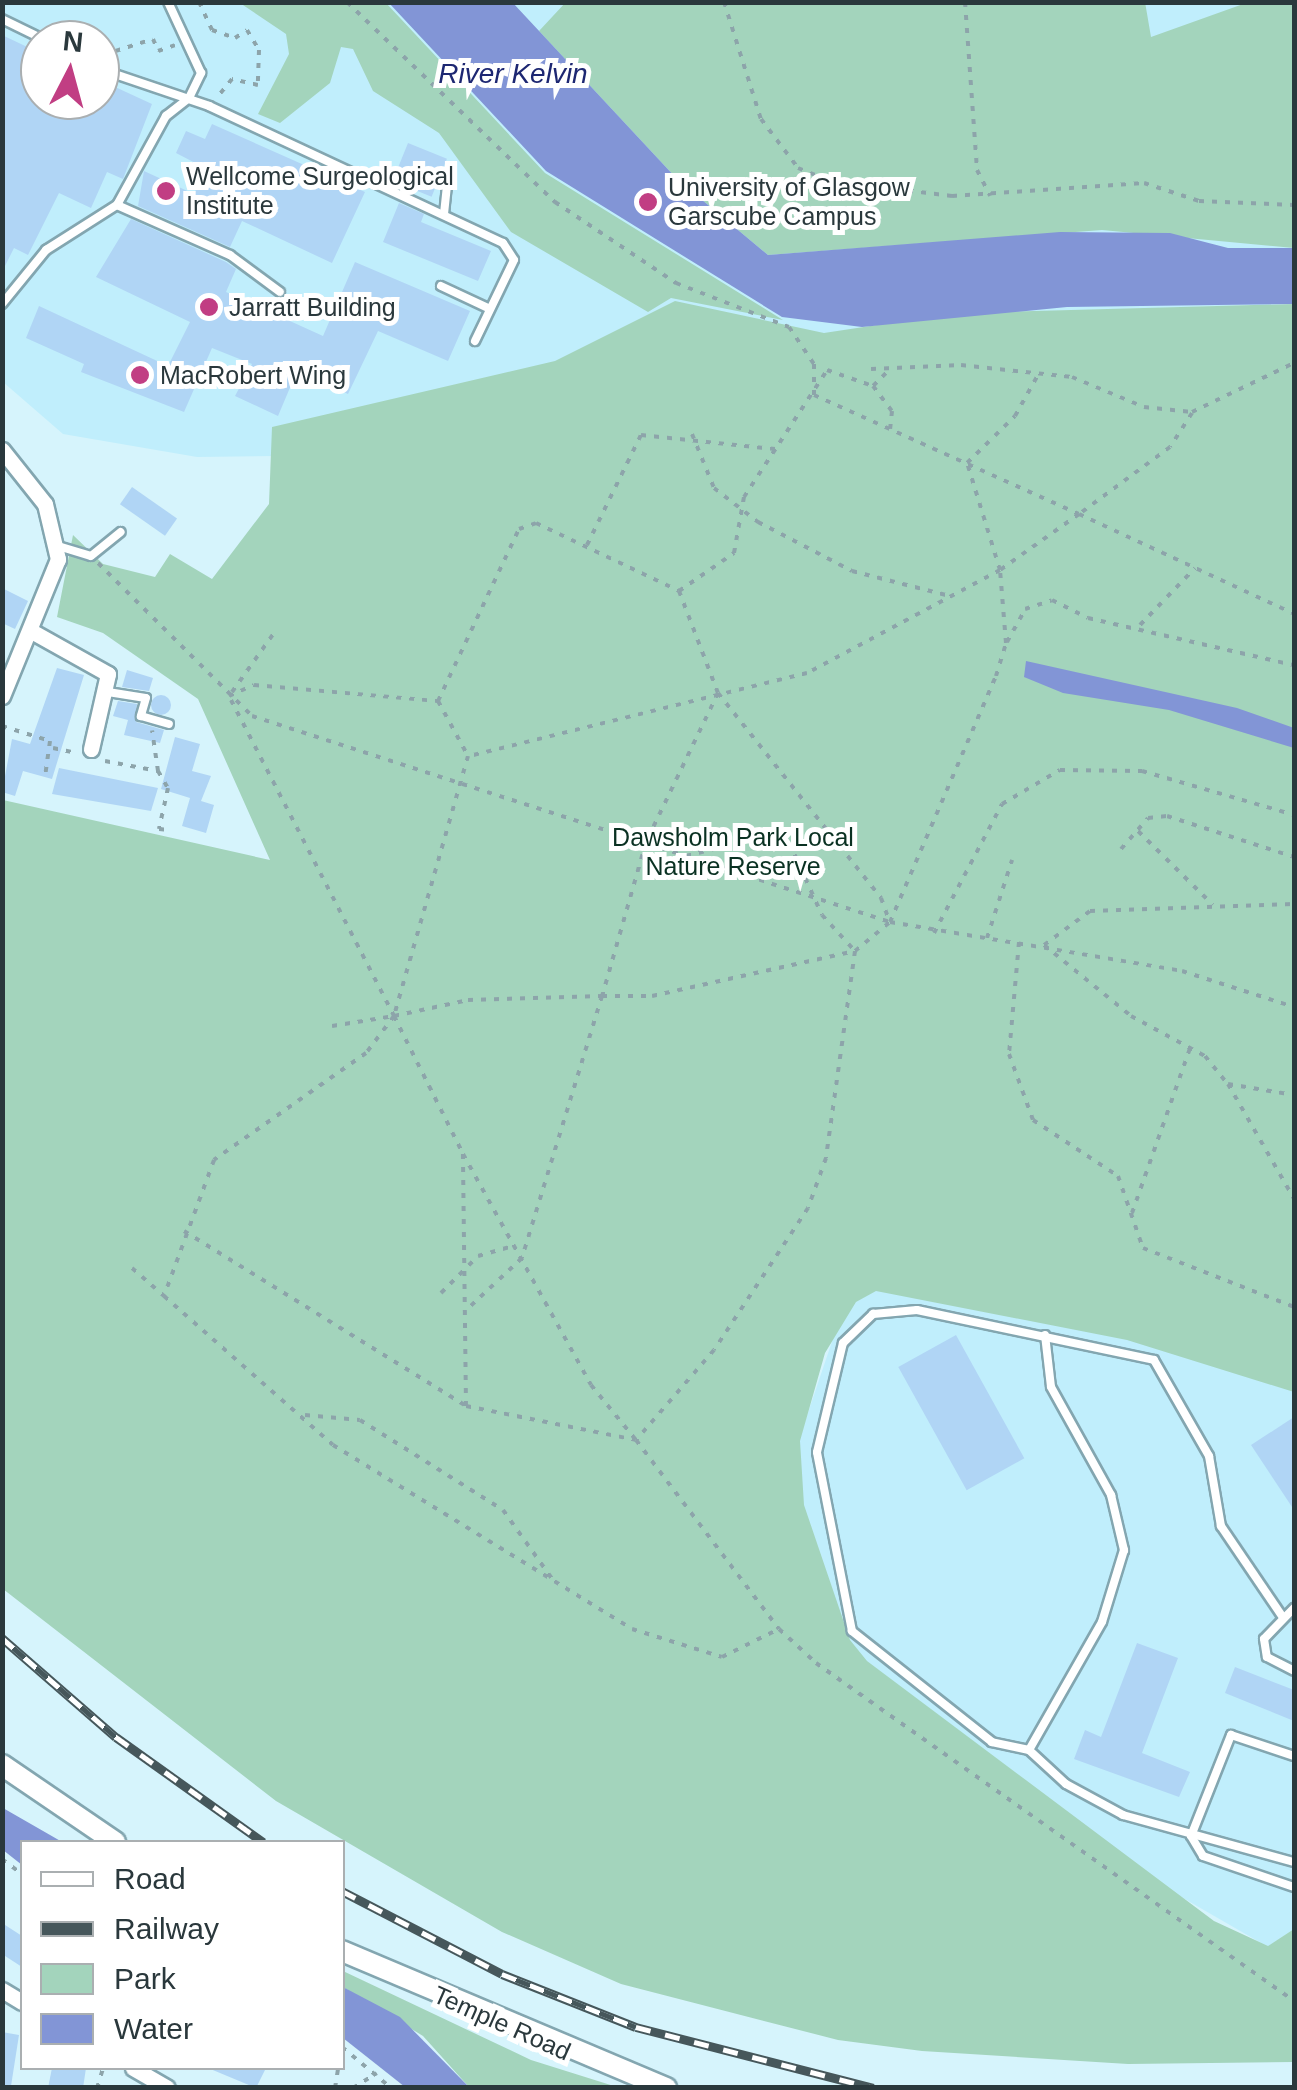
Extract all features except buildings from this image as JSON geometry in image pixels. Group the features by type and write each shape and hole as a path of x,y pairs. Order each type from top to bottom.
{"street":[{"path":"2,450 44,504 58,546 33,632 2,696"},
{"path":"33,632 95,660 108,692 91,750"},
{"path":"2,650 20,659"},
{"path":"2,1765 112,1840"},
{"name":"Temple Road","path":"345,1952 666,2088"},
{"path":"136,2070 167,2088"}],"lane":[{"path":"2,304 46,250 117,205 166,116 189,98 201,74 168,2"},
{"path":"120,75 208,106 444,214 510,250 474,342"},
{"path":"444,214 448,176"},
{"path":"117,205 230,255 280,292"},
{"path":"441,286 490,309"},
{"path":"58,546 92,556 121,532"},
{"path":"108,692 146,698 141,716 168,724"},
{"path":"1282,1616 1221,1526 1209,1456 1168,1371 1046,1335 917,1310 873,1314 843,1344 817,1452 852,1630 992,1742 1028,1750 1123,1815 1191,1836 1215,1833 1294,1862"},
{"path":"1028,1750 1102,1622 1124,1550 1111,1495 1051,1387 1046,1335"},
{"path":"1294,1608 1266,1632 1264,1652 1294,1671"},
{"path":"1191,1836 1236,1731 1294,1756"},
{"path":"1191,1836 1203,1856 1294,1887"}],"path":[{"path":"198,2 212,30 250,33 262,74 255,87 232,79 208,106"},
{"path":"347,2 556,202 676,283 789,327 814,364 814,395"},
{"path":"724,2 762,120 798,168 884,190 990,196 1144,183 1199,201 1294,205"},
{"path":"965,2 978,170 990,196"},
{"path":"120,49 154,38 158,51"},
{"path":"468,756 807,674 946,595 1000,570 1170,446 1192,412 1294,363"},
{"path":"870,369 887,372 961,365 1039,373 1192,412"},
{"path":"679,591 734,552 741,511 775,449 827,370 873,386 892,411 890,429"},
{"path":"873,386 887,372"},
{"path":"967,463 1015,416 1039,373"},
{"path":"814,395 1294,614"},
{"path":"586,545 641,435 692,434 775,449"},
{"path":"692,434 714,488 741,511 852,570 946,595"},
{"path":"967,463 1000,570 1006,644"},
{"path":"438,701 518,529 536,523 586,545 679,591 718,693 881,898 890,922"},
{"path":"92,556 252,716 890,922 934,933 1020,942 1182,971 1294,1007"},
{"path":"1140,625 1195,568"},
{"path":"332,1026 468,1000 652,996 855,951 890,922 1006,644 1036,602 1294,665"},
{"path":"229,696 274,632"},
{"path":"229,696 254,685 438,701"},
{"path":"464,1312 522,1258 646,842 718,693"},
{"path":"229,696 463,1154 591,1385 780,1629 1294,2002"},
{"path":"164,1296 184,1231 214,1160 366,1052 394,1016 468,756 438,701"},
{"path":"2,726 53,748 158,771"},
{"path":"148,742 168,788 160,828 169,830"},
{"path":"44,776 53,748"},
{"path":"934,933 1002,804 1060,770 1142,772 1294,815"},
{"path":"1120,848 1148,818 1167,816 1294,857"},
{"path":"636,1440 714,1350 808,1208 826,1158 855,951 811,895 784,831 686,856"},
{"path":"1138,831 1214,906"},
{"path":"987,938 1012,860"},
{"path":"1044,946 1090,911 1294,904"},
{"path":"1020,942 1009,1054 1016,1083 1033,1120 1118,1176 1143,1248 1165,1262 1294,1307"},
{"path":"1044,946 1131,1016 1190,1048 1228,1084 1294,1199"},
{"path":"1132,1212 1190,1048"},
{"path":"1228,1084 1294,1095"},
{"path":"463,1154 466,1406"},
{"path":"184,1231 466,1406 636,1440"},
{"path":"442,1293 464,1265 514,1246"},
{"path":"132,1268 302,1415 425,1507 555,1583 689,1654 722,1657 780,1629"},
{"path":"302,1415 360,1420 464,1484 503,1510 555,1583"},
{"path":"345,2049 391,2088"},
{"path":"353,2088 377,2073"}],"shaded area":[{"name":"University of Glasgow Garscube Campus","path":"3,3 1294,3 1294,304 948,314 862,327 814,364 360,455 197,457 63,434 3,382"},
{"path":"885,1285 1019,1303 1294,1381 1294,1929 1268,1947 1105,1853 848,1657 824,1612 792,1460 843,1309"}],"green space":[{"path":"566,2 1145,2 1151,37 1246,3 1294,3 1294,248 1102,230 768,255 677,179 539,31"},
{"path":"240,3 386,3 545,173 783,320 671,298 648,312 511,232 439,133 373,91 353,49 341,47 330,83 280,123 258,114 289,54 286,34"},
{"name":"Dawsholm Park Local Nature Reserve","path":"675,301 824,333 956,313 1294,304 1294,1392 1127,1340 876,1291 856,1302 825,1353 800,1441 804,1505 850,1640 867,1661 1214,1921 1268,1946 1294,1929 1294,2062 1128,2064 922,2051 838,2040 621,1984 502,1932 276,1801 3,1589 3,800 270,860 198,699 103,633 57,617 73,535 103,564 155,577 170,554 212,579 269,504 272,427 555,361"},
{"path":"345,1972 531,2060 617,2087 469,2087 423,2036 345,1988"}],"water":[{"name":"River Kelvin","path":"389,3 513,3 677,179 768,255 1060,232 1170,233 1228,248 1294,248 1294,304 1067,307 862,327 782,317 546,171"},
{"path":"1026,661 1237,708 1294,728 1294,748 1169,710 1063,693 1024,677"},
{"path":"3,1808 59,1840 20,1840 20,1863 3,1850"},
{"path":"345,1988 400,2017 469,2087 405,2087 345,2040"}],"railway":[{"path":"2,1638 116,1737 260,1840"},
{"path":"345,1893 502,1974 636,2027 873,2088"}],"place":[{"name":"Wellcome Surgeological Institute","path":"166,191"},
{"name":"University of Glasgow Garscube Campus","path":"648,202"},
{"name":"Jarratt Building","path":"209,307"},
{"name":"MacRobert Wing","path":"140,375"}]}
